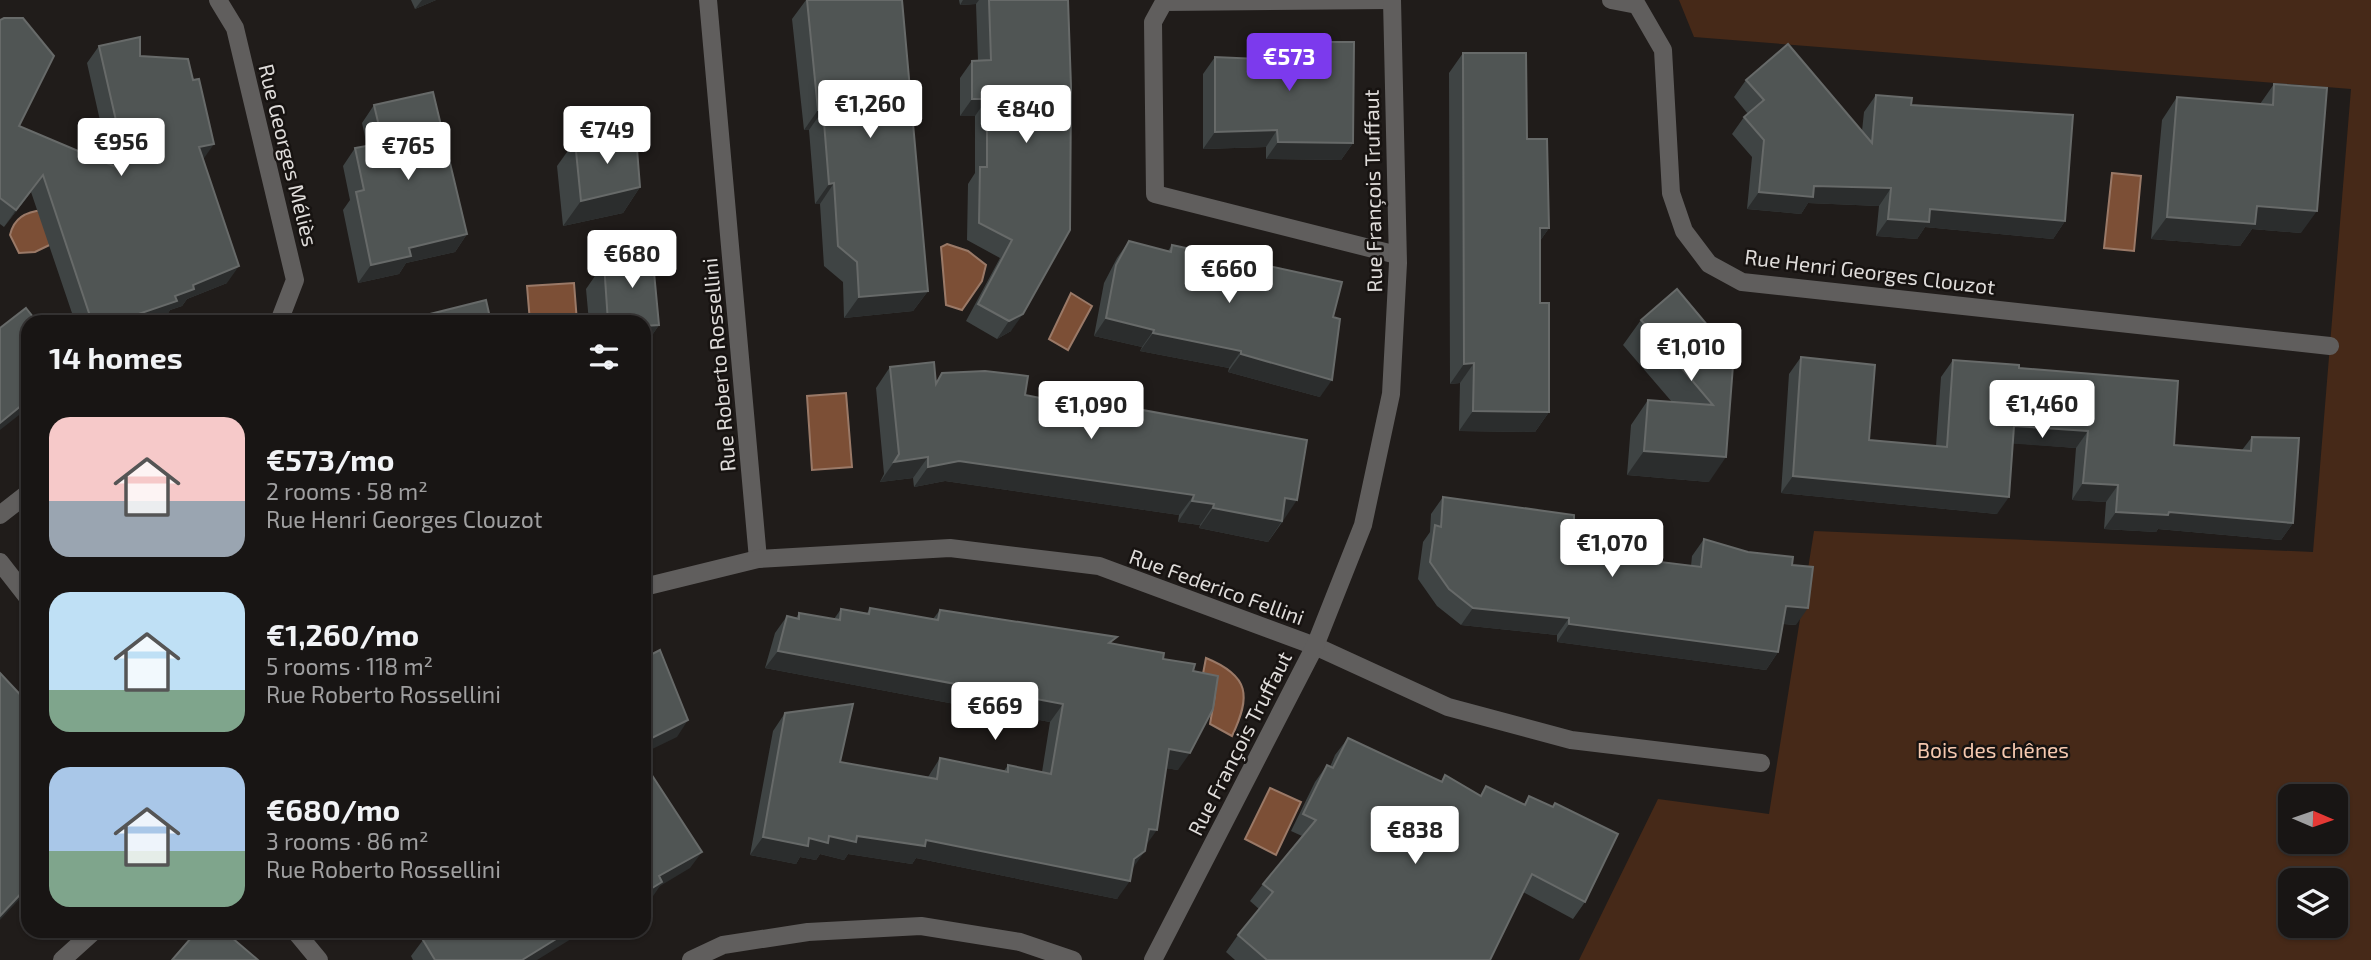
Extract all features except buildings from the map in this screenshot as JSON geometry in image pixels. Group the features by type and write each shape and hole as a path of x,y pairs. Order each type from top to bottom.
{"street":[{"name":"Rue Georges Méliès","path":"218,0 235,27 295,279 282,315"},
{"name":"Rue Roberto Rossellini","path":"708,0 758,559"},
{"path":"1391,0 1164,2 1153,22 1155,194 1397,255"},
{"name":"Rue François Truffaut","path":"1153,960 1315,646 1363,525 1391,394 1397,255 1391,0"},
{"name":"Rue Henri Georges Clouzot","path":"1611,0 1637,5 1663,50 1671,193 1684,231 1709,264 1742,282 2330,346"},
{"path":"0,515 21,498"},
{"name":"Rue Federico Fellini","path":"651,585 758,559 950,548 1099,566 1315,646 1448,707 1571,740 1761,763"},
{"path":"0,562 21,589"},
{"path":"691,960 723,945 808,932 921,926 1020,942 1073,960"},
{"path":"62,960 86,938"},
{"path":"301,938 319,960"}],"green space":[{"name":"Bois des chênes","path":"1679,0 2371,0 2371,960 1579,960 1658,799 1769,814 1814,531 2313,552 2351,89 1694,37"}],"shaded area":[{"path":"2112,173 2141,176 2134,251 2104,248"},
{"path":"43,210 62,239 35,252 19,253 10,235 14,224 26,214"},
{"path":"947,244 968,251 986,265 982,281 962,310 946,305 941,247"},
{"path":"574,283 576,315 529,315 527,286"},
{"path":"1071,293 1092,306 1068,350 1049,339"},
{"path":"846,393 852,467 812,470 807,396"},
{"path":"1206,658 1231,672 1243,689 1242,709 1232,736 1210,724 1215,695 1202,679"},
{"path":"1270,788 1301,802 1276,855 1245,839"}]}
